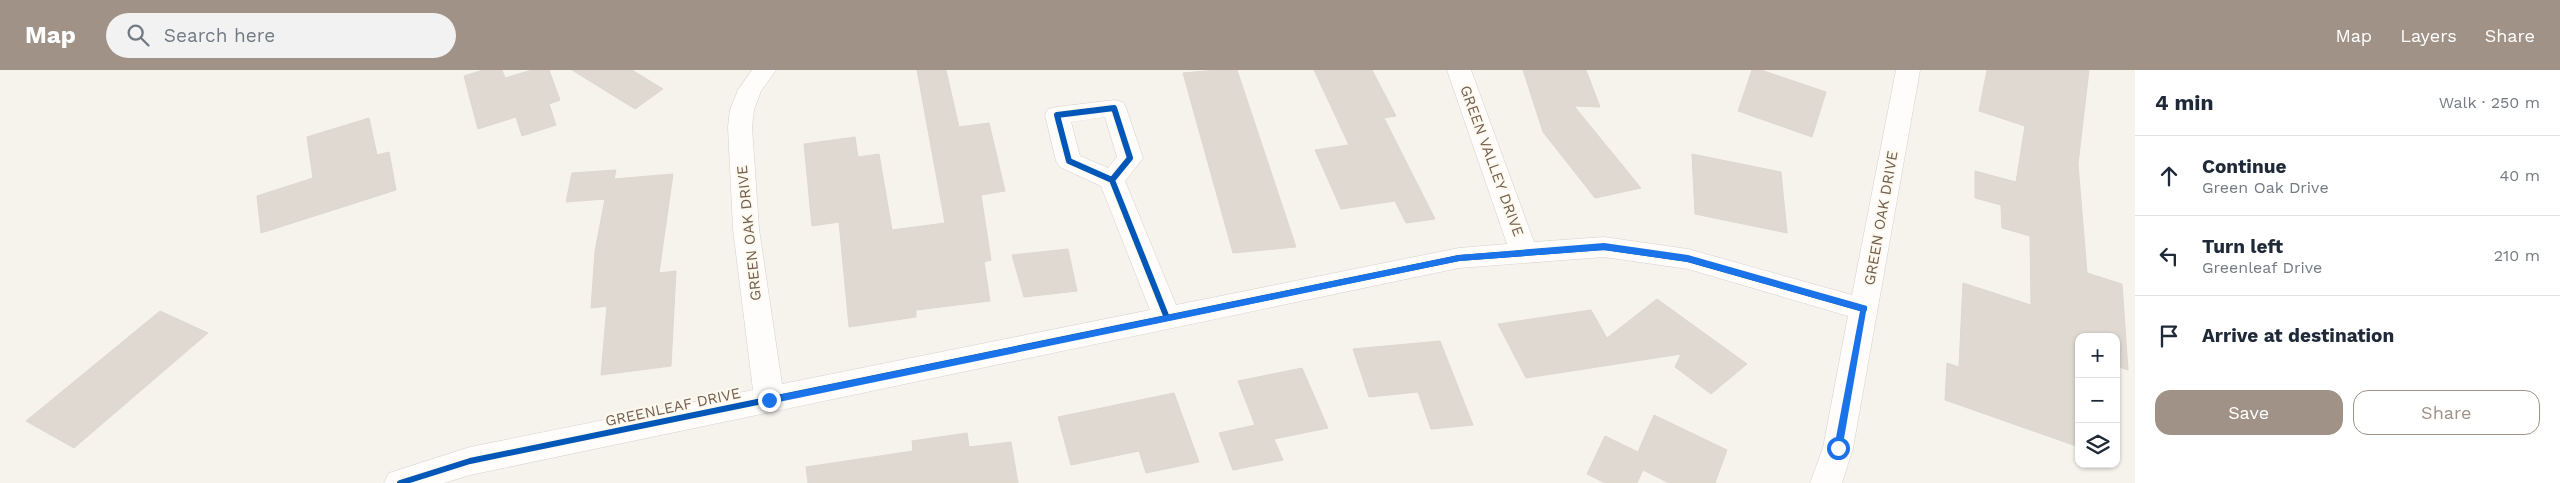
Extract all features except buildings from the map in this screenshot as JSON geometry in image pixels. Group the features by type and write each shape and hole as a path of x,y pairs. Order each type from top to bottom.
{"street":[{"name":"GREEN OAK DRIVE","path":"764,70 750,90 742,110 740,127 746,229 769,400"},
{"name":"GREEN VALLEY DRIVE","path":"1459,70 1524,253"},
{"name":"GREEN OAK DRIVE","path":"1826,483 1838,448 1908,70"},
{"path":"1112,180 1167,318"},
{"name":"GREENLEAF DRIVE","path":"400,483 470,461 1459,258 1604,246 1688,258 1864,308"}],"cycle path":[{"path":"1112,180 1130,158 1114,108 1057,115 1069,161 1112,180 1167,318"},
{"path":"400,483 470,461 1459,258 1604,247 1688,259 1864,309"}],"route":[{"path":"769,400 1459,258 1604,246 1688,258 1864,308 1838,448"}]}
